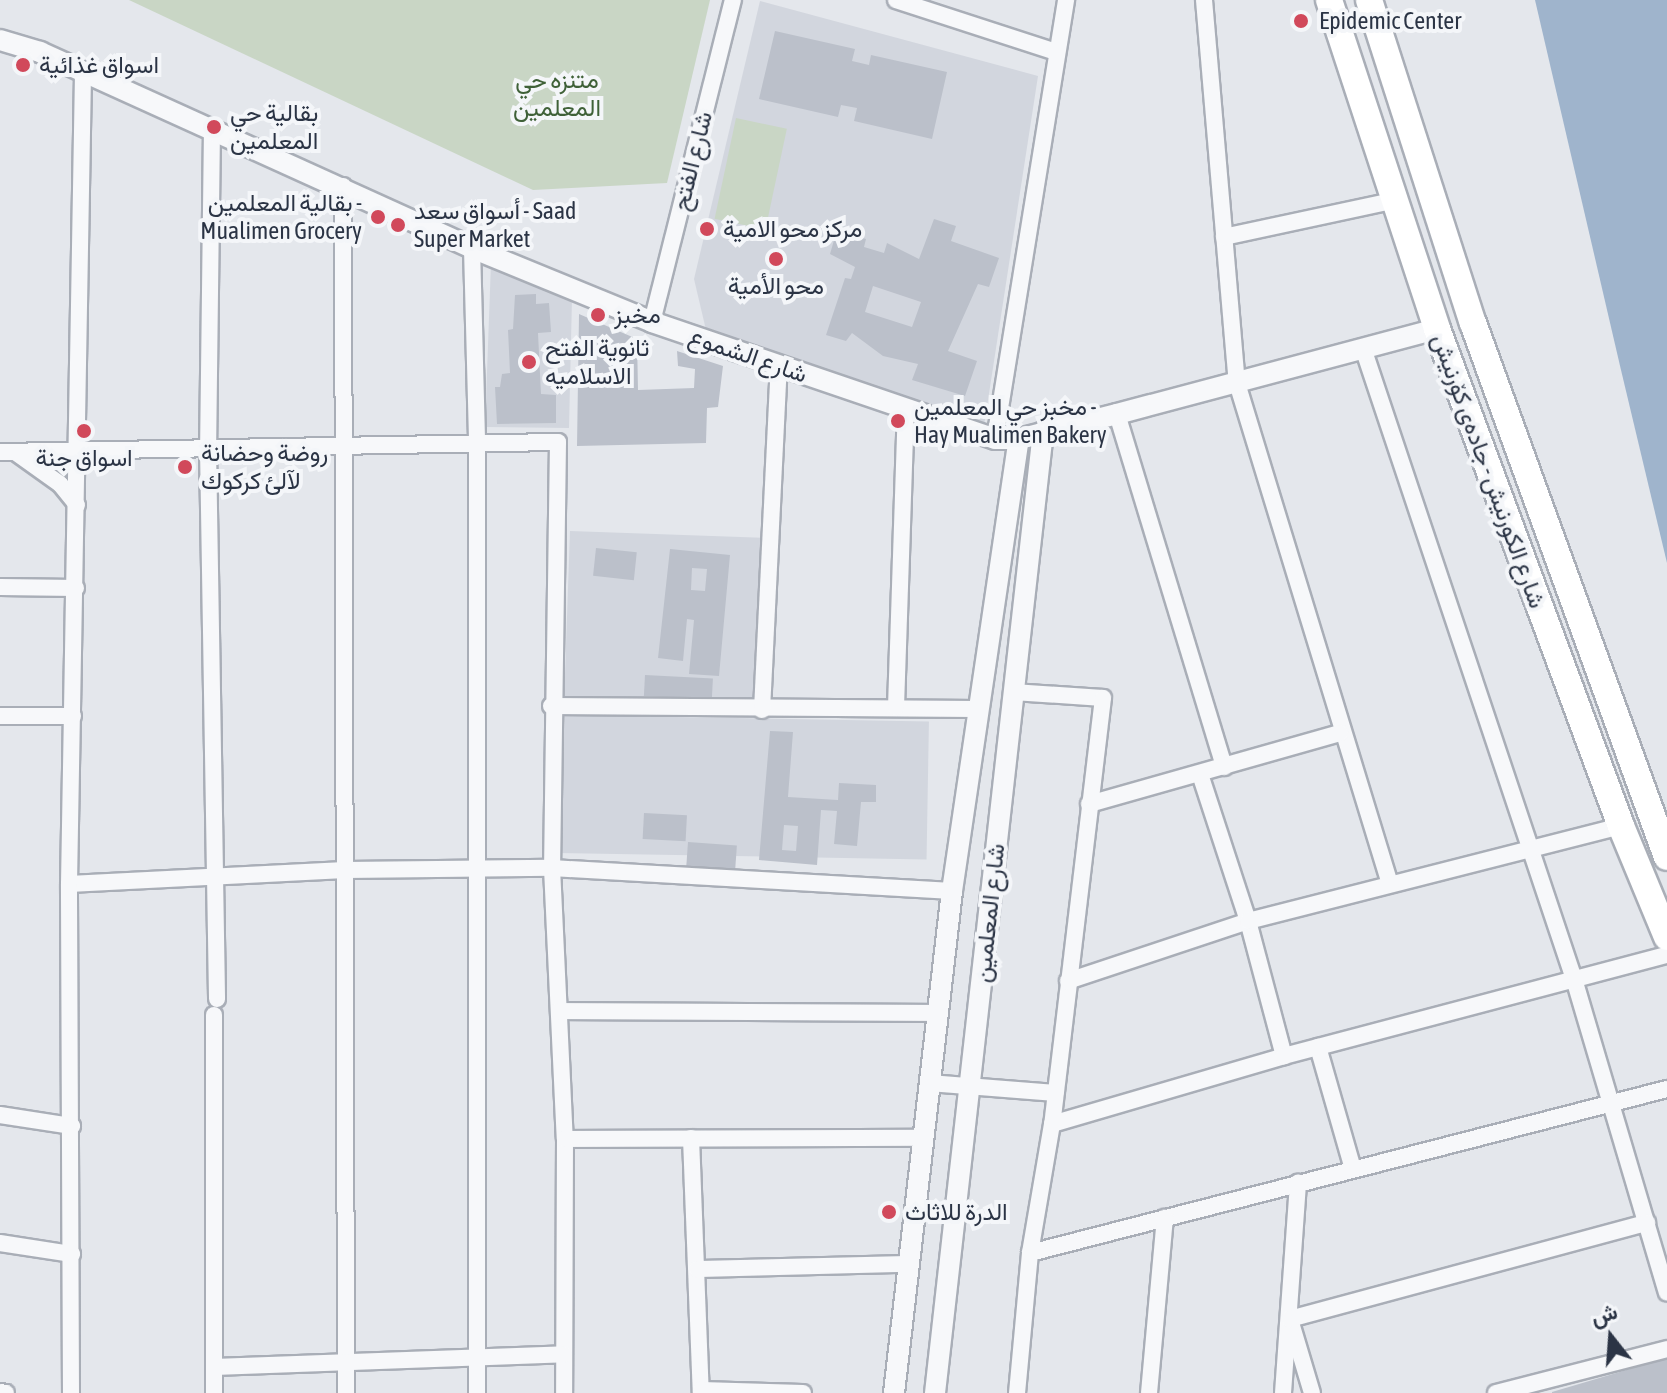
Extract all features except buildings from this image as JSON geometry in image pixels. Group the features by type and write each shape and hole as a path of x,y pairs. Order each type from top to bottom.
{"main road":[{"name":"شارع الكورنيش - جادەی کۆرنیش","path":"1329,0 1392,201 1437,329 1621,826 1667,937"},
{"name":"شارع الكورنيش - جادەی کۆرنیش","path":"1369,0 1468,309 1581,613 1667,857"},
{"path":"1546,626 1581,613"},
{"path":"1562,669 1596,655"}],"street":[{"name":"شارع الفتح","path":"652,322 733,0"},
{"path":"896,0 1056,52"},
{"path":"995,439 1066,0"},
{"path":"1204,0 1237,383 1340,733 1390,884"},
{"name":"شارع الشموع","path":"0,40 83,72 343,186 472,248 652,322 995,439 1019,439 1437,329"},
{"path":"71,1393 69,884 79,453 83,72"},
{"path":"212,128 208,448 217,875 214,1393"},
{"path":"343,186 346,1393"},
{"path":"1224,237 1392,201"},
{"path":"472,248 477,444 474,869 477,1393"},
{"path":"1363,348 1574,979 1667,1292"},
{"path":"762,710 779,366"},
{"path":"896,707 906,410"},
{"path":"1117,414 1224,767"},
{"name":"شارع المعلمين","path":"935,1393 1043,432"},
{"name":"شارع المعلمين","path":"894,1393 952,891 1019,439"},
{"path":"7,452 342,449 558,442 551,706 552,868 565,1139 564,1393"},
{"path":"7,452 60,484 77,505"},
{"path":"0,587 76,588"},
{"path":"1013,692 1103,698 1052,1124 1030,1253 1017,1393"},
{"path":"551,706 762,710 977,709"},
{"path":"0,716 73,716"},
{"path":"1089,804 1340,733"},
{"path":"1200,774 1248,921 1284,1056"},
{"path":"1068,981 1248,921 1621,826"},
{"path":"69,884 345,870 552,868 952,891"},
{"path":"1052,1124 1284,1056 1667,955"},
{"path":"559,1011 937,1013"},
{"path":"1318,1047 1353,1169"},
{"path":"929,1083 1056,1093"},
{"path":"1030,1253 1667,1089"},
{"path":"0,1115 72,1126"},
{"path":"691,1138 701,1392 803,1393"},
{"path":"565,1139 923,1138"},
{"path":"1283,1393 1298,1183"},
{"path":"1149,1393 1165,1218"},
{"path":"1290,1319 1647,1223"},
{"path":"0,1243 72,1254"},
{"path":"697,1269 909,1264"},
{"path":"1290,1319 1312,1393"},
{"path":"1496,1393 1667,1349"},
{"path":"215,1367 564,1354"}],"shaded area":[{"path":"760,1 1038,76 984,426 706,330 694,279"},
{"name":"ثانوية الفتح الاسلاميه","path":"491,263 572,298 569,428 485,427"},
{"path":"570,531 762,538 756,705 564,698"},
{"path":"560,715 929,721 927,859 558,853"}],"green space":[{"name":"متنزه حي المعلمين","path":"129,0 710,0 667,183 533,190"},
{"path":"736,118 787,129 765,230 715,219"}],"water":[{"path":"1535,0 1667,0 1667,563 1621,370"}],"place":[{"name":"Epidemic Center","path":"1301,21"},
{"name":"اسواق غذائية","path":"23,65"},
{"name":"بقالية حي المعلمين","path":"214,127"},
{"name":"بقالية المعلمين - Mualimen Grocery","path":"378,217"},
{"name":"أسواق سعد - Saad Super Market","path":"398,225"},
{"name":"مركز محو الامية","path":"707,229"},
{"name":"محو الأمية","path":"776,259"},
{"name":"مخبز","path":"598,315"},
{"name":"ثانوية الفتح الاسلاميه","path":"529,362"},
{"name":"مخبز حي المعلمين - Hay Mualimen Bakery","path":"898,421"},
{"name":"اسواق جنة","path":"84,431"},
{"name":"روضة وحضانة لآلئ كركوك","path":"185,467"},
{"name":"الدرة للاثاث","path":"889,1212"}]}
